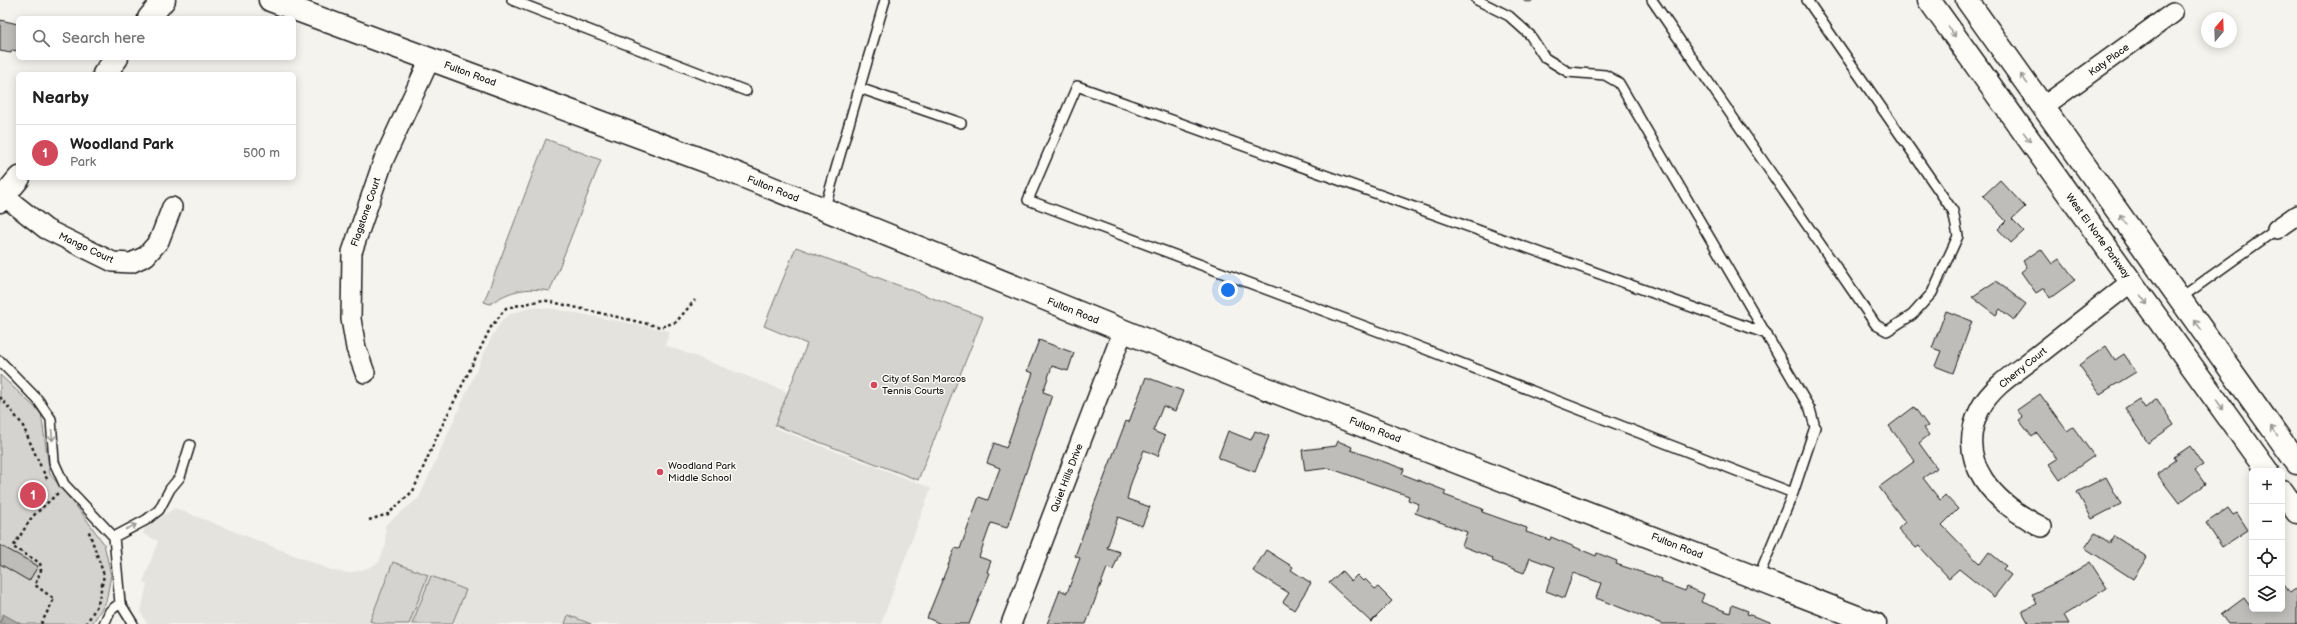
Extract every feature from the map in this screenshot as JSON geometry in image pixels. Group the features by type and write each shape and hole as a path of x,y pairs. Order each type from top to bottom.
{"street":[{"path":"151,16 164,0"},
{"name":"West El Norte Parkway","path":"1929,0 2265,468"},
{"path":"1967,0 2297,463"},
{"name":"Fulton Road","path":"283,2 430,59 708,162 1123,331 1875,624"},
{"name":"Katy Place","path":"2044,106 2173,13"},
{"name":"Flagstone Court","path":"365,373 356,348 351,320 352,252 384,159 430,59"},
{"path":"106,72 115,60"},
{"path":"2,199 17,180"},
{"name":"Mango Court","path":"2,199 46,229 113,262 131,263 146,256 159,241 172,207"},
{"path":"2277,229 2297,215"},
{"name":"Cherry Court","path":"2042,527 2020,516 1995,494 1975,466 1970,439 1981,408 1999,386 2131,282"},
{"name":"Quiet Hills Drive","path":"1011,624 1123,331"},
{"path":"2285,495 2297,512"}],"lane":[{"path":"512,0 746,91"},
{"path":"824,210 885,0"},
{"path":"1477,0 1509,16 1530,35 1545,58 1568,72 1605,75 1619,83 1810,409 1815,427 1792,493 1758,578"},
{"path":"1652,0 1876,325 1887,331 1912,315 1932,293 1958,236 1954,211 1807,0"},
{"path":"1767,334 1077,86 1028,200 1412,344 1792,493"},
{"path":"859,88 961,123"},
{"path":"2179,299 2277,229"},
{"path":"0,361 38,400 51,419 54,462 64,484 114,537 120,603 133,624"},
{"path":"114,537 146,520 159,510 170,489 180,477 190,445"},
{"path":"104,624 110,610 120,603"}],"path":[{"path":"369,520 388,514 413,491 437,436 491,327 506,308 543,300 660,327 676,322 695,300"},
{"path":"0,397 22,424 46,479 50,484"},
{"path":"54,488 62,498"},
{"path":"41,624 54,599 35,585 41,570 40,563 13,547 32,517 58,493"},
{"path":"85,525 89,530 104,575 98,604 86,624"}],"shaded area":[{"path":"546,139 601,160 550,291 533,289 518,291 497,299 490,304 484,302"},
{"name":"City of San Marcos Tennis Courts","path":"796,247 983,317 918,480 775,425 807,344 764,326"},
{"name":"Woodland Park Middle School","path":"532,307 554,309 670,331 665,345 788,392 775,428 931,488 881,624 147,624 141,612 147,584 143,582 158,541 143,534 145,527 175,508 334,571 349,573 366,569 379,562 386,545 385,525 419,498 492,336 502,320 510,314"},
{"path":"0,375 41,413 50,474 84,516 104,544 111,575 106,602 92,624 0,624"},
{"path":"393,562 428,575 409,624 379,624 370,621"},
{"path":"431,576 466,590 452,624 412,624"},
{"path":"3,614 21,624 0,624"},
{"path":"568,615 591,624 565,624"}],"building":[{"path":"0,20 16,24 16,51 12,50 11,53 0,51"},
{"path":"2000,180 2025,207 2012,219 2024,231 2011,243 1998,229 2006,221 1983,196"},
{"path":"2041,249 2052,264 2059,259 2075,280 2050,298 2044,288 2036,293 2021,272 2027,267 2023,261"},
{"path":"1996,281 2026,304 2014,320 2000,309 1996,315 1972,297"},
{"path":"1946,311 1972,321 1953,373 1935,366 1941,351 1932,348"},
{"path":"1039,340 1074,353 1068,371 1052,366 1043,392 1052,395 1007,528 991,523 979,557 991,561 987,572 990,573 969,624 941,624 927,618 955,548 960,549 979,497 988,500 1000,468 987,463 994,443 1006,448 1033,373 1027,371"},
{"path":"2106,346 2115,360 2124,354 2136,372 2100,394 2079,365"},
{"path":"1146,377 1183,391 1175,411 1163,406 1153,431 1165,436 1158,456 1144,450 1131,483 1127,499 1150,507 1142,526 1118,517 1107,548 1120,552 1113,570 1107,568 1086,624 1047,624 1060,590 1067,593 1080,558 1075,556 1087,523 1126,421 1129,422"},
{"path":"2040,394 2067,431 2073,427 2094,456 2060,480 2049,464 2057,459 2037,433 2032,437 2019,420 2023,417 2017,410"},
{"path":"2139,399 2145,408 2157,399 2174,425 2148,443 2125,408"},
{"path":"1914,407 1928,426 1924,428 1929,435 1919,443 1937,468 1923,478 1940,500 1945,495 1958,509 1942,525 1980,564 1989,552 2006,566 2003,569 2011,575 1994,597 1959,569 1949,578 1919,546 1916,548 1898,529 1905,522 1879,487 1915,461 1889,426"},
{"path":"1228,431 1251,440 1255,431 1269,436 1255,472 1218,458"},
{"path":"1338,441 1352,447 1351,450 1404,469 1402,474 1446,491 1444,495 1483,509 1482,512 1527,528 1526,532 1550,540 1551,537 1596,556 1597,553 1617,561 1616,564 1662,579 1661,582 1685,591 1687,587 1704,594 1701,602 1730,613 1732,605 1748,611 1747,614 1770,622 1770,624 1662,624 1596,598 1601,583 1573,573 1564,598 1546,591 1555,567 1530,558 1524,573 1492,561 1493,558 1462,546 1467,532 1415,513 1419,504 1408,500 1409,496 1329,468 1305,471 1302,450 1336,446"},
{"path":"2190,446 2203,465 2195,470 2205,484 2179,503 2157,474 2176,460 2174,457"},
{"path":"2106,477 2121,504 2092,519 2077,492"},
{"path":"2228,508 2233,515 2237,513 2248,530 2222,547 2206,523"},
{"path":"2095,533 2110,543 2114,536 2147,557 2133,579 2085,548"},
{"path":"0,545 38,566 29,581 0,564"},
{"path":"1266,550 1293,567 1291,570 1311,583 1294,610 1283,602 1289,593 1253,571"},
{"path":"2090,562 2107,588 2064,615 2069,624 2029,624 2022,611 2037,604 2032,594 2061,580"},
{"path":"1342,571 1351,581 1357,575 1363,581 1365,579 1375,589 1378,587 1392,601 1371,622 1329,583"},
{"path":"2285,586 2290,593 2297,588 2297,624 2228,624 2221,615 2244,598 2249,605 2249,612 2285,612"}],"place":[{"name":"City of San Marcos Tennis Courts","path":"874,385"},
{"name":"Woodland Park Middle School","path":"660,472"},
{"name":"Woodland Park","path":"33,495"}]}
